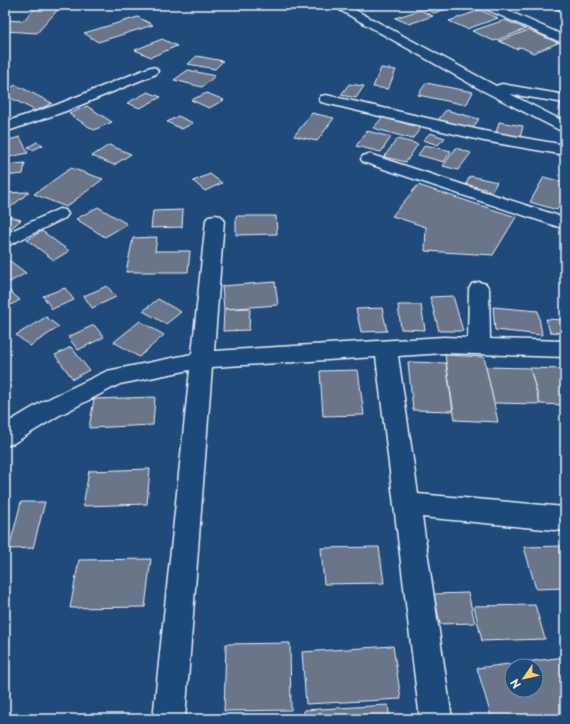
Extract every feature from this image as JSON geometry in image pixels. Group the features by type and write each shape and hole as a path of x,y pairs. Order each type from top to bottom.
{"street":[{"path":"337,5 565,128"},
{"path":"485,5 516,12 564,40"},
{"path":"5,127 61,108 151,71"},
{"path":"481,84 565,99"},
{"path":"326,99 492,137 565,150"},
{"path":"369,158 565,224"},
{"path":"5,242 59,214"},
{"path":"169,719 215,220"},
{"path":"479,346 480,289"},
{"path":"5,436 50,409 115,377 201,360 444,345 565,349"},
{"path":"386,349 436,719"},
{"path":"407,504 565,519"}],"building":[{"path":"38,5 62,5 37,33 5,31 5,20 23,21"},
{"path":"362,5 384,5 371,9"},
{"path":"416,5 459,5 434,13"},
{"path":"565,5 565,12 554,8"},
{"path":"420,10 433,16 409,24 395,18"},
{"path":"480,10 498,18 467,29 449,21"},
{"path":"138,17 153,25 98,42 84,33"},
{"path":"505,20 526,29 494,41 472,31"},
{"path":"529,30 558,43 533,53 521,47 516,49 499,41"},
{"path":"162,39 177,46 151,57 135,50"},
{"path":"197,56 223,61 215,69 188,64"},
{"path":"381,68 396,70 388,89 373,87"},
{"path":"188,70 215,76 202,87 174,80"},
{"path":"426,83 473,92 466,105 418,95"},
{"path":"349,84 364,86 356,98 341,95"},
{"path":"16,85 52,103 36,111 5,95 5,90"},
{"path":"148,92 161,97 140,108 127,103"},
{"path":"207,93 224,100 209,108 191,100"},
{"path":"560,103 565,104 565,119 558,117"},
{"path":"87,106 112,122 94,130 69,114"},
{"path":"446,110 479,119 472,129 438,120"},
{"path":"312,113 334,118 317,141 294,136"},
{"path":"178,116 193,123 182,129 167,122"},
{"path":"383,117 421,128 412,139 373,128"},
{"path":"499,122 523,126 519,142 495,137"},
{"path":"367,131 391,137 381,152 356,146"},
{"path":"430,133 445,138 438,145 423,140"},
{"path":"20,137 28,153 9,157 5,141"},
{"path":"397,139 418,144 406,162 384,157"},
{"path":"37,142 43,145 33,150 28,147"},
{"path":"109,145 131,154 114,165 92,156"},
{"path":"425,145 451,151 444,162 418,155"},
{"path":"456,148 471,153 458,170 443,166"},
{"path":"25,163 23,174 5,176 5,165"},
{"path":"71,168 103,179 66,207 34,194"},
{"path":"210,174 222,183 205,191 193,181"},
{"path":"470,176 497,182 492,191 466,184"},
{"path":"544,177 565,183 565,195 557,210 530,202"},
{"path":"418,185 516,217 493,255 425,251 426,227 392,216"},
{"path":"29,192 5,212 5,193"},
{"path":"98,207 127,224 105,237 76,219"},
{"path":"183,210 182,227 151,228 153,211"},
{"path":"5,215 21,220 5,233"},
{"path":"236,216 276,216 277,234 236,235"},
{"path":"42,231 69,251 54,260 27,240"},
{"path":"157,237 155,251 190,251 188,272 126,272 133,238"},
{"path":"10,261 26,273 6,284 5,264"},
{"path":"275,282 278,305 224,309 222,286"},
{"path":"107,286 116,297 92,308 84,296"},
{"path":"6,288 20,300 5,308 5,289"},
{"path":"65,288 74,300 52,309 43,296"},
{"path":"453,296 463,331 439,331 430,297"},
{"path":"158,299 181,312 166,324 143,311"},
{"path":"398,305 421,305 425,330 401,329"},
{"path":"493,307 538,311 542,335 495,330"},
{"path":"250,308 249,330 223,331 224,309"},
{"path":"382,308 387,331 361,332 356,309"},
{"path":"46,317 59,327 30,346 16,335"},
{"path":"546,319 565,320 565,333 550,332"},
{"path":"140,321 164,335 139,357 114,342"},
{"path":"94,325 104,337 78,350 68,337"},
{"path":"71,347 89,370 73,379 55,355"},
{"path":"445,355 484,357 498,422 455,420"},
{"path":"408,362 446,363 453,411 413,410"},
{"path":"486,367 530,368 540,404 494,403"},
{"path":"530,368 565,369 565,405 540,404"},
{"path":"358,370 364,415 323,416 320,371"},
{"path":"155,397 153,425 89,428 94,399"},
{"path":"150,469 147,504 83,506 89,471"},
{"path":"21,502 45,502 33,548 9,549"},
{"path":"565,546 565,588 536,589 524,547"},
{"path":"379,547 384,583 324,584 321,548"},
{"path":"151,559 145,607 70,608 79,560"},
{"path":"468,593 475,623 440,624 434,594"},
{"path":"535,605 545,639 482,641 474,606"},
{"path":"290,643 291,710 224,711 226,644"},
{"path":"393,646 401,699 306,704 302,652"},
{"path":"565,657 565,718 492,719 477,668 504,665 504,698 544,698 544,660"},
{"path":"388,705 390,719 304,719 304,710"}]}
